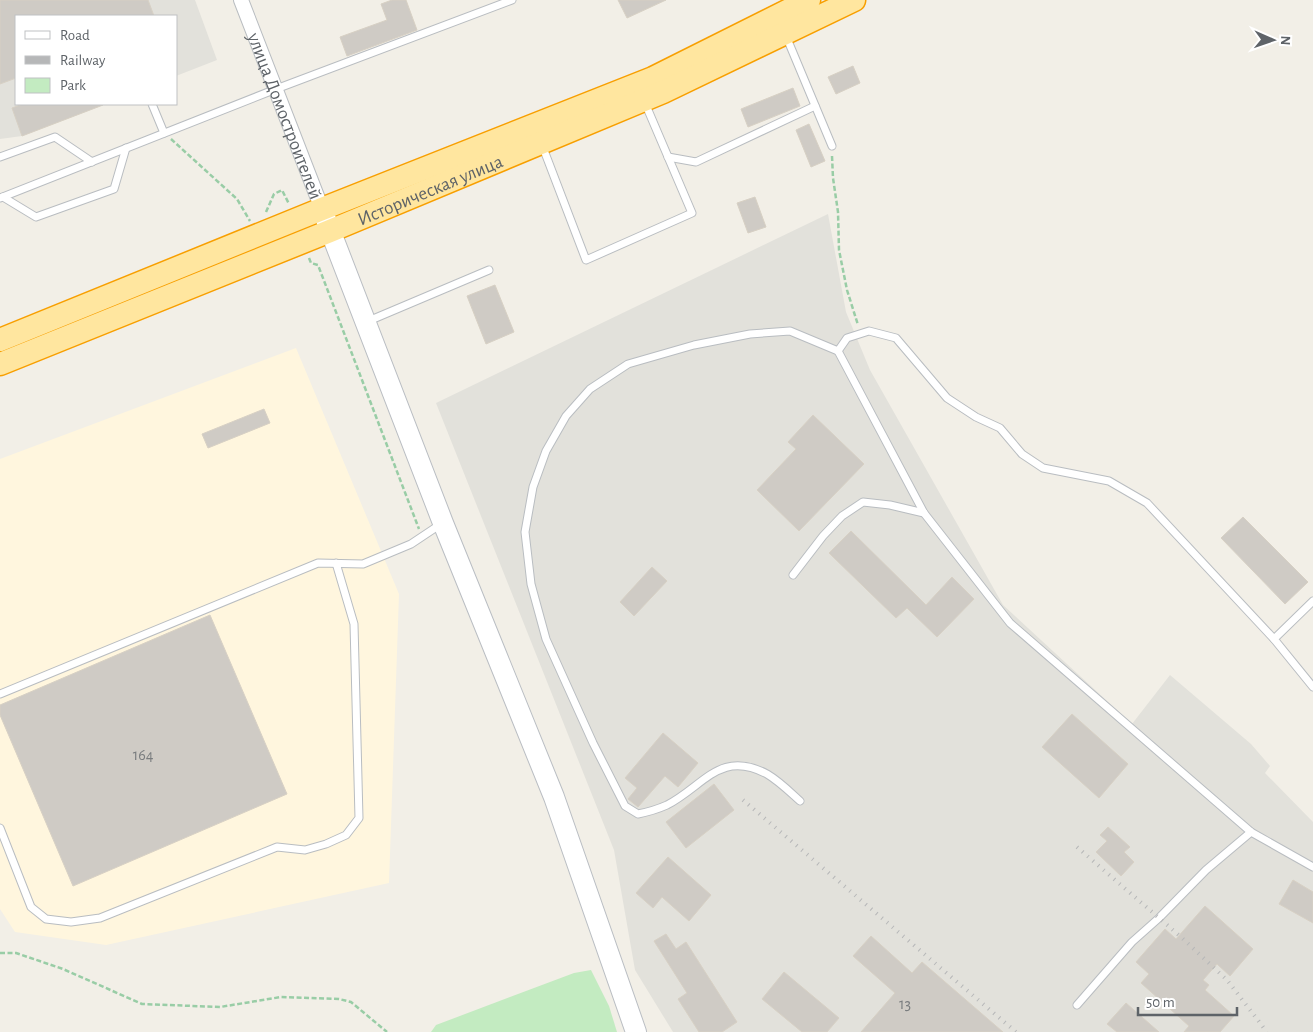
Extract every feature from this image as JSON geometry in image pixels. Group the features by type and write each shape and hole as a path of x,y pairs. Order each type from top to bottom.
{"highway":[{"name":"Историческая улица","path":"0,340 322,209 653,78 809,0"},
{"name":"Историческая улица","path":"0,364 330,231 644,100 854,0"}],"main road":[{"name":"улица Домостроителей","path":"322,209 443,523 554,797 636,1032"}],"street":[{"name":"улица Домостроителей","path":"241,0 322,209"}],"lane":[{"path":"2,197 276,89 512,0"},
{"path":"784,34 832,146"},
{"path":"541,143 586,260 692,214 644,100"},
{"path":"152,105 164,133"},
{"path":"668,157 696,162 815,106"},
{"path":"0,156 55,137 92,162"},
{"path":"2,197 36,217 114,189 126,148"},
{"path":"366,322 489,270"},
{"path":"800,801 768,775 748,766 734,765 720,769 668,804 651,811 638,814 625,806 593,743 546,639 531,584 525,532 533,487 546,451 566,416 590,389 628,364 694,344 750,334 790,331 838,351 924,513 1010,624 1251,832 1313,867"},
{"path":"838,351 847,338 869,331 896,338 947,398 976,417 1000,428 1022,454 1043,468 1109,481 1147,504 1274,638 1313,687"},
{"path":"793,576 823,536 842,516 863,502 924,513"},
{"path":"0,694 318,562 363,564 411,544 443,523"},
{"path":"0,828 31,907 46,919 71,922 100,918 277,847 305,850 326,844 346,835 359,818 354,624 336,563"},
{"path":"1274,638 1313,601"},
{"path":"1077,1005 1132,942 1159,918 1206,870 1251,832"}],"path":[{"path":"164,133 237,199 250,221"},
{"path":"832,146 832,178 838,212 839,250 846,290 861,334"},
{"path":"259,216 267,211 274,194 282,190 295,220"},
{"path":"303,242 311,263 318,266 422,537"},
{"path":"0,953 16,953 63,970 142,1004 220,1007 281,997 339,999 351,1002 387,1032"}],"shaded area":[{"path":"0,0 195,0 217,60 178,75 178,15 15,15 15,105 103,105 22,136 0,139"},
{"path":"828,214 846,312 870,370 1003,605 1132,724 1170,675 1251,744 1270,766 1265,773 1313,822 1313,1032 673,1032 635,970 614,850 436,403"},
{"path":"296,348 399,594 389,883 106,945 15,932 0,909 0,459"}],"green space":[{"path":"591,970 609,1006 617,1032 431,1032 436,1025 574,973"}],"building":[{"path":"0,0 148,0 154,15 15,15 15,78 0,84"},
{"path":"392,0 406,0 417,30 347,56 340,37 387,20 381,4"},
{"path":"618,0 666,0 627,18"},
{"path":"853,66 860,83 836,94 828,77"},
{"path":"793,88 800,106 748,127 741,109"},
{"path":"20,105 103,105 22,136 12,108"},
{"path":"809,124 825,161 811,167 796,130"},
{"path":"755,197 766,227 748,233 737,203"},
{"path":"495,285 514,332 486,344 467,296"},
{"path":"264,409 270,423 208,448 202,434"},
{"path":"813,415 864,464 799,531 757,490 796,449 788,442"},
{"path":"1243,517 1308,582 1285,604 1221,538"},
{"path":"851,531 926,605 952,577 974,599 937,637 907,608 896,618 829,553"},
{"path":"652,567 667,581 634,616 620,602"},
{"path":"210,615 287,794 73,886 0,715 0,705"},
{"path":"1072,714 1128,764 1099,798 1042,747"},
{"path":"663,733 698,763 678,787 665,776 638,807 628,799 637,788 625,778"},
{"path":"714,784 734,810 686,848 666,822"},
{"path":"1108,827 1130,847 1124,852 1134,862 1121,876 1096,852 1107,841 1100,835"},
{"path":"668,857 711,895 689,921 662,897 653,908 636,893"},
{"path":"1293,880 1313,892 1313,923 1279,904"},
{"path":"1205,906 1253,949 1230,976 1217,964 1203,980 1209,985 1205,990 1234,1016 1220,1032 1184,1032 1189,1026 1141,983 1149,974 1136,962 1165,929 1176,939"},
{"path":"666,934 676,949 686,942 737,1022 722,1032 699,1032 678,999 687,993 654,941"},
{"path":"871,936 912,973 922,962 1003,1032 861,1032 895,993 853,956"},
{"path":"784,972 839,1018 827,1032 802,1032 762,999"},
{"path":"1126,1003 1159,1032 1117,1032 1107,1024"}],"railway":[{"path":"743,800 1016,1032"},
{"path":"1077,847 1181,937 1227,980 1267,1032"}]}
